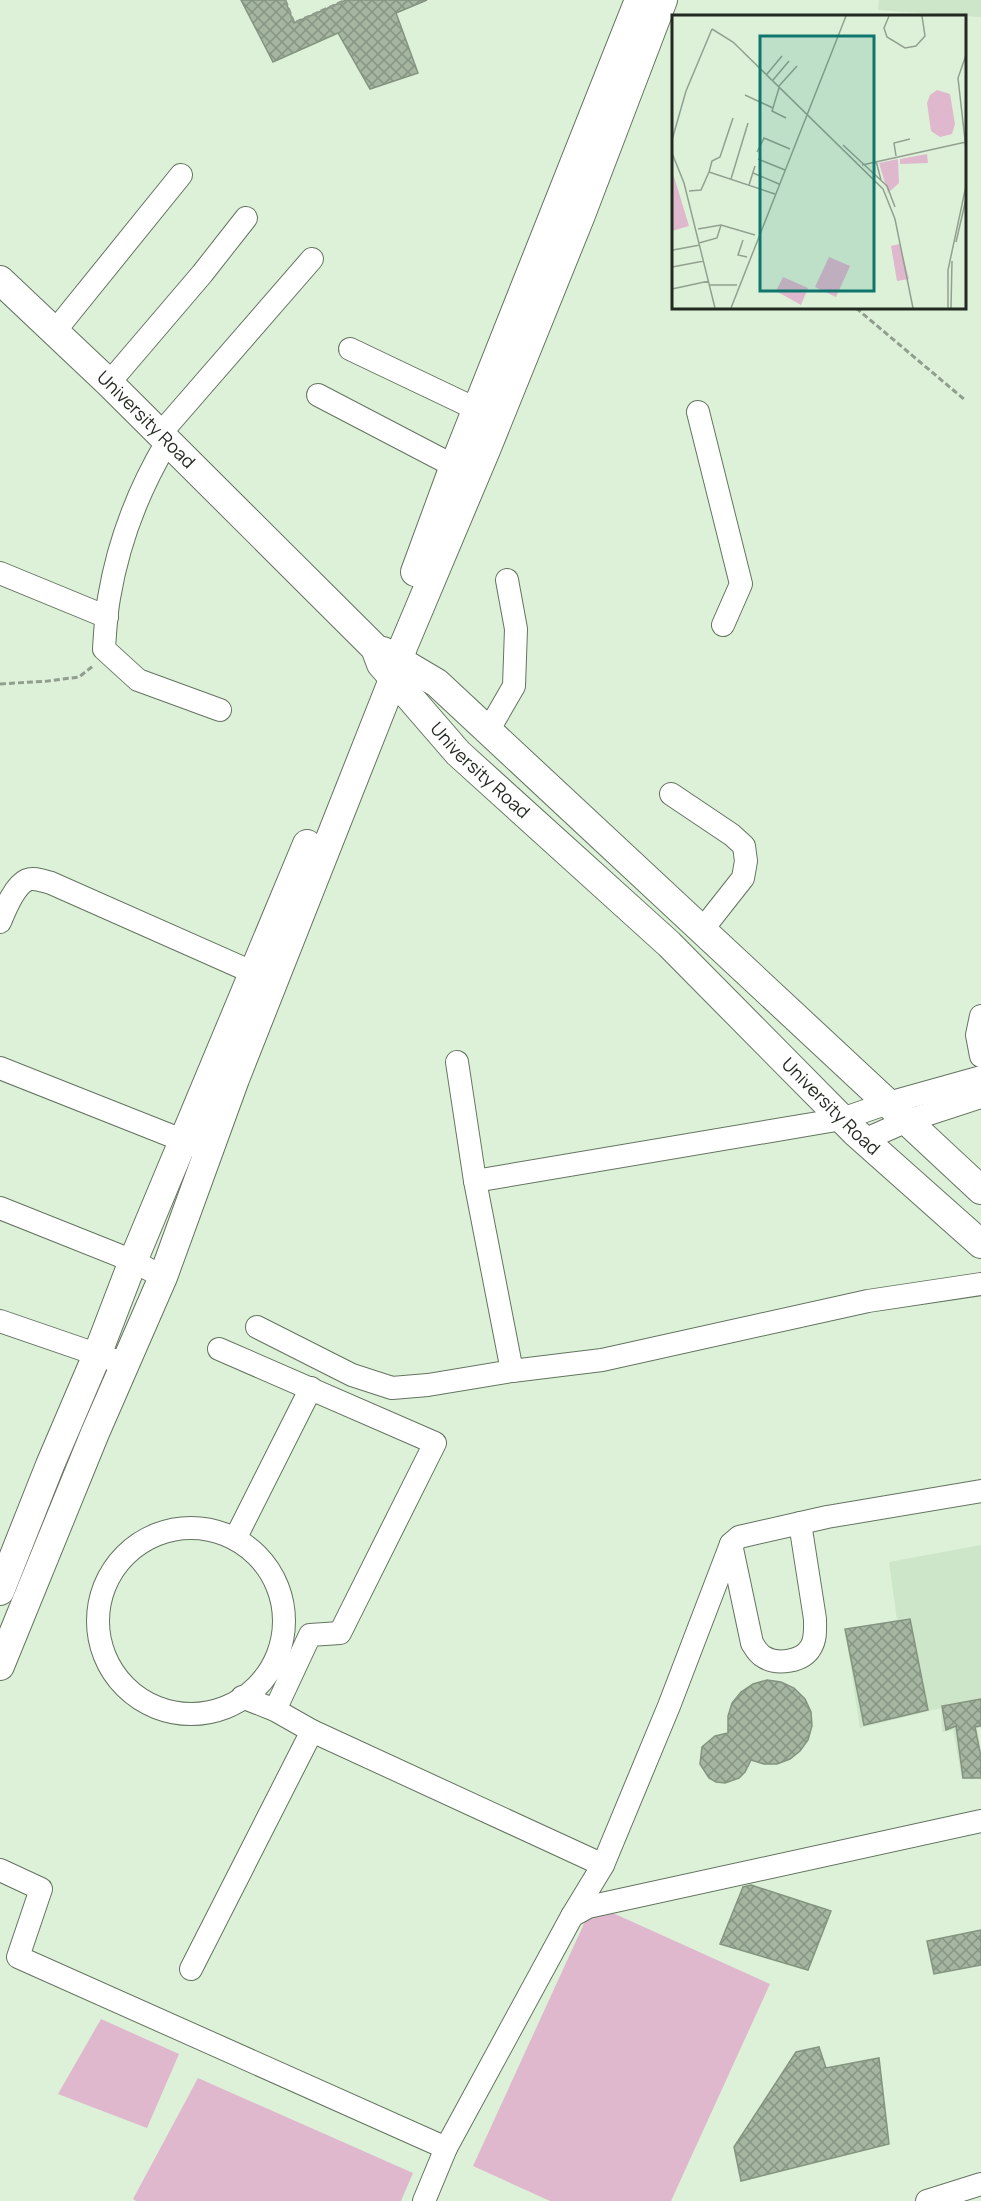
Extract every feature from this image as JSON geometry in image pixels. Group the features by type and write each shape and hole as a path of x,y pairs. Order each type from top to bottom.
{"main road":[{"path":"0,1666 90,1444 163,1277 387,660 454,466 639,0"},
{"path":"0,1591 182,1141 576,225 663,0"},
{"name":"University Road","path":"0,280 109,383 387,660 458,753 669,944 842,1119 981,1244"},
{"path":"387,660 437,683 981,1190"}],"street":[{"path":"54,331 181,175"},
{"path":"109,383 202,274 246,218"},
{"path":"220,710 138,680 104,649 109,598 122,546 163,438 312,259"},
{"path":"350,349 476,409"},
{"path":"318,395 454,466"},
{"path":"698,412 741,584 723,625"},
{"path":"0,573 107,617"},
{"path":"488,731 514,686 516,629 507,580"},
{"path":"671,794 732,835 744,846 747,861 742,878 702,930"},
{"path":"0,922 19,887 25,881 34,879 51,883 254,973"},
{"path":"981,1016 977,1035 981,1056"},
{"path":"457,1062 475,1181 512,1371"},
{"path":"0,1068 209,1151"},
{"path":"864,1140 898,1112 981,1077"},
{"path":"475,1181 981,1097"},
{"path":"0,1208 132,1261 163,1277"},
{"path":"257,1327 352,1375 392,1388 602,1360 868,1301 981,1284"},
{"path":"0,1321 125,1364"},
{"path":"219,1349 435,1443 340,1633 310,1635 275,1710"},
{"path":"236,1539 311,1388"},
{"path":"424,2201 446,2148 572,1916 603,1864 669,1706 730,1544 738,1537 800,1523 981,1491"},
{"path":"730,1544 752,1643 758,1653 766,1659 791,1660 803,1656 811,1648 815,1635 815,1619 800,1523"},
{"path":"193,1527 229,1535 260,1556 280,1587 286,1623 275,1656 242,1697 227,1709 190,1716 154,1708 124,1688 103,1657 97,1620 105,1584 126,1554 157,1534 193,1527"},
{"path":"242,1697 275,1710 312,1731 603,1864"},
{"path":"190,1969 312,1731"},
{"path":"572,1916 588,1907 981,1821"},
{"path":"0,1870 41,1889 18,1956 446,2148"},
{"path":"927,2201 980,2186"}],"path":[{"path":"285,0 294,23 346,0"},
{"path":"857,309 965,400"},
{"path":"0,684 79,677 94,665 104,649"}],"shaded area":[{"path":"879,0 981,0 981,17 878,10"},
{"path":"981,1545 981,1727 977,1728 981,1752 981,1778 962,1779 953,1730 942,1732 941,1708 860,1728 845,1629 897,1620 889,1562"},
{"path":"593,1904 770,1984 671,2201 550,2201 473,2166"},
{"path":"101,2019 179,2054 147,2128 58,2094"},
{"path":"198,2078 413,2173 401,2201 136,2201 133,2199"}],"building":[{"path":"241,0 285,0 294,23 346,0 427,0 396,13 418,73 370,89 338,33 273,62"},
{"path":"910,1619 928,1710 864,1725 845,1629"},
{"path":"767,1680 781,1682 794,1688 805,1699 811,1712 812,1726 808,1740 790,1759 777,1764 764,1764 751,1760 739,1778 725,1783 716,1782 709,1778 700,1764 702,1747 715,1736 728,1733 728,1716 732,1703 741,1692 753,1684"},
{"path":"981,1699 981,1726 975,1727 981,1757 981,1778 963,1778 956,1726 946,1730 942,1706"},
{"path":"751,1885 831,1911 808,1970 720,1944 743,1887"},
{"path":"981,1930 981,1965 934,1974 927,1941"},
{"path":"819,2047 826,2068 879,2058 889,2144 741,2181 734,2147 796,2052"}]}
